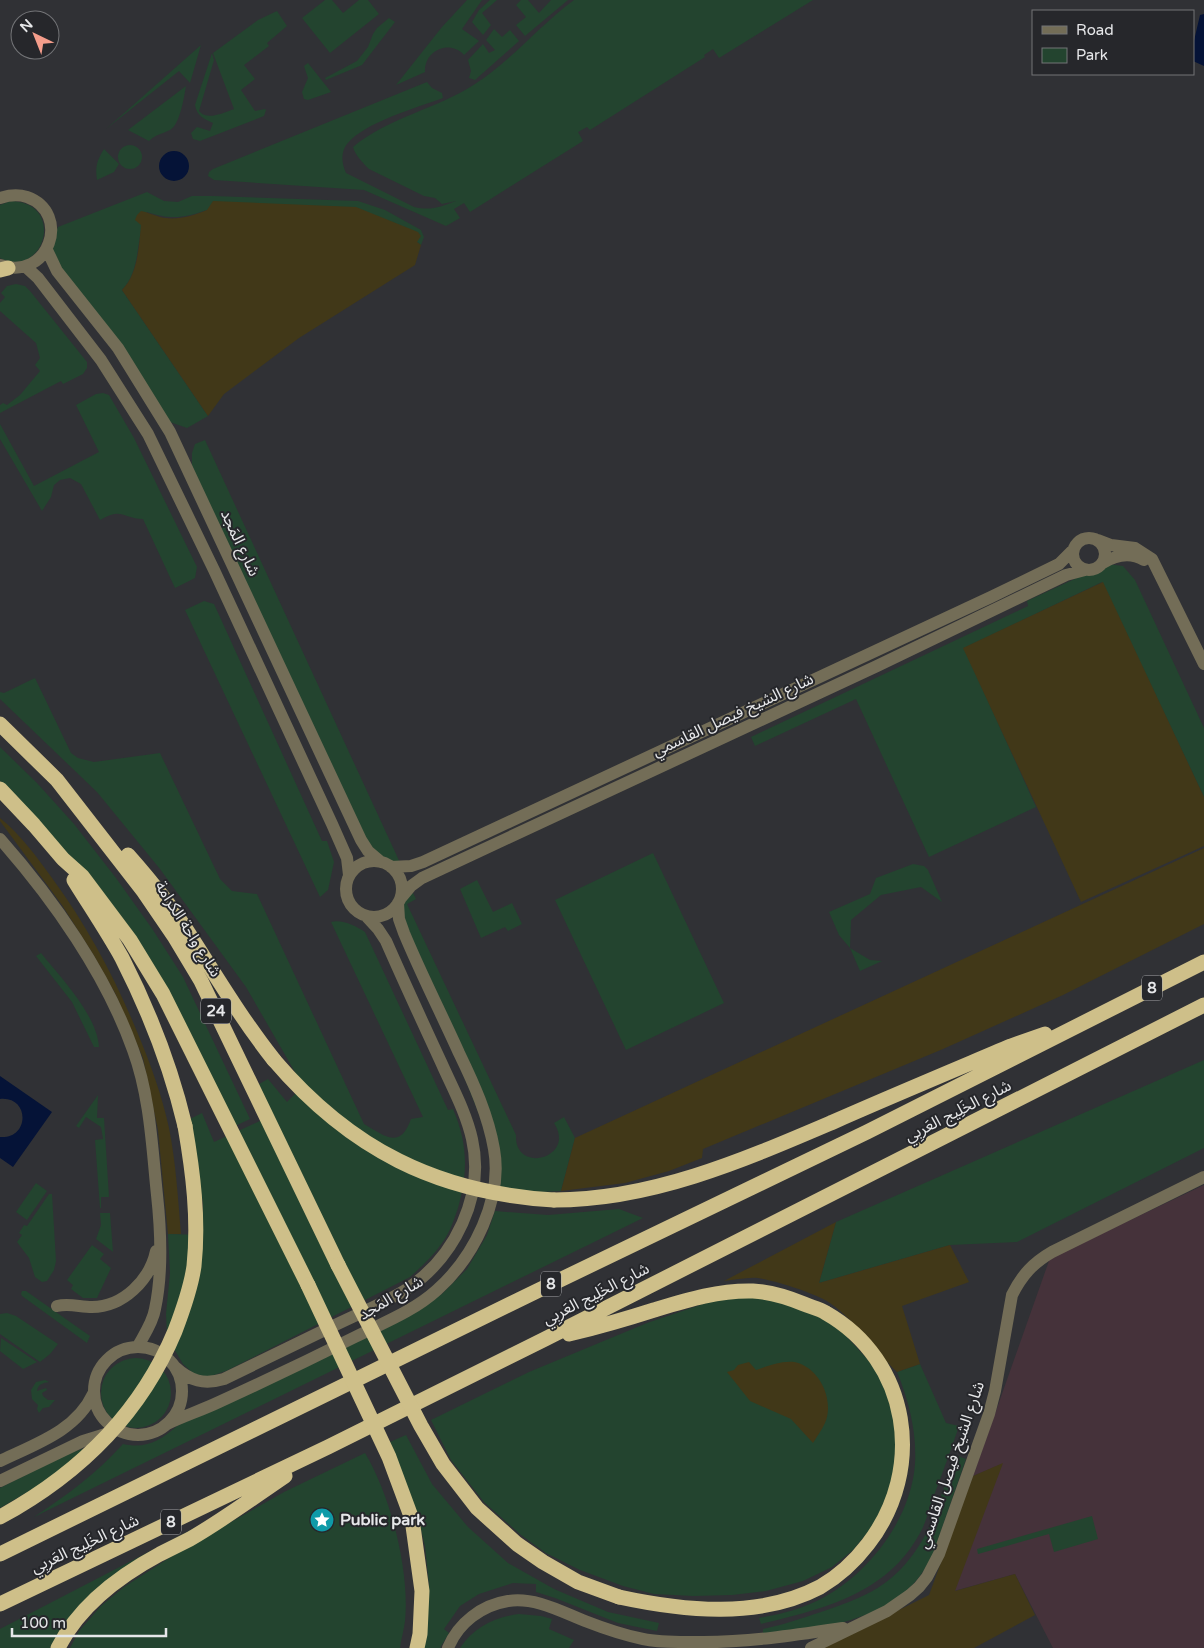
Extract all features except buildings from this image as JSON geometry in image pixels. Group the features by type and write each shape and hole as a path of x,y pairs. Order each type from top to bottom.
{"highway":[{"name":"شارع واحة الكرامة","path":"0,724 57,780 144,892 202,981 338,1265 425,1434 443,1464 477,1508 517,1544 543,1562 578,1582 619,1597 691,1609 729,1609 769,1605 804,1594 836,1576 858,1556 879,1530 900,1480 902,1448 900,1422 893,1392 888,1376 870,1348 826,1312 783,1295 753,1291 719,1293 684,1301 598,1327 546,1339"},
{"path":"57,780 96,817 164,899 191,935 257,1040 304,1094 330,1118 367,1144 422,1172 474,1189 526,1198 554,1200 594,1199 673,1183 764,1151 1011,1046 1101,1015"},
{"name":"24","path":"0,789 34,825 62,859 90,886 130,940 163,994 308,1285 389,1457 412,1519 422,1591 420,1634 416,1648"},
{"path":"0,1517 45,1490 76,1467 102,1442 141,1396 168,1347 179,1320 194,1266 193,1173 176,1086 165,1054 138,992 111,940 62,859"},
{"name":"شارع الخَلِيج العَربِي","path":"0,1554 528,1295 867,1132 1204,962"},
{"name":"شارع الخَلِيج العَربِي","path":"0,1605 328,1447 546,1339 1204,1005"},
{"path":"58,1648 67,1632 85,1610 114,1583 159,1554 190,1538 328,1447"}],"street":[{"path":"1,197 11,195 24,196 36,201 45,210 52,231 46,250 38,260 26,267 3,268"},
{"name":"شارع المَجد","path":"46,250 57,271 118,348 170,432 361,840 368,851 386,864"},
{"path":"26,267 38,278 101,360 152,442 214,570 347,858 349,875 345,889 348,903 358,913 373,918 388,914 400,901 401,882 396,871 386,864 369,861 363,863 349,875"},
{"path":"1155,566 1130,555 1114,557 1095,569 1085,570 1076,564 1073,550 1079,541 1088,537 1110,545 1129,546 1149,556 1155,566 1204,664"},
{"path":"1098,540 1106,553 1103,563"},
{"name":"شارع الشيخ فيصل القاسمي","path":"386,864 411,866 423,862 1059,564 1073,550"},
{"name":"شارع الشيخ فيصل القاسمي","path":"400,901 411,886 422,878 877,666 1066,575 1085,570"},
{"path":"0,839 61,916 104,985 134,1050 149,1115 159,1214 160,1274 155,1310 138,1346"},
{"name":"شارع المَجد","path":"167,1424 218,1403 317,1356 421,1302 457,1270 474,1245 482,1228 489,1209 494,1182 494,1151 488,1124 479,1097 404,933 399,919 400,901"},
{"name":"شارع المَجد","path":"175,1367 188,1378 195,1380 209,1383 224,1379 393,1296 420,1279 436,1263 451,1244 466,1216 471,1201 475,1155 466,1120 386,941 366,916"},
{"name":"شارع الشيخ فيصل القاسمي","path":"811,1648 886,1611 910,1595 934,1565 989,1414 995,1391 1012,1295 1028,1269 1052,1252 1204,1177"},
{"path":"57,1306 68,1304 91,1307 104,1305 120,1299 136,1288 149,1270 155,1257 156,1230 159,1214"},
{"path":"138,1346 149,1348 168,1358 175,1367 180,1376 182,1396 174,1416 167,1424 158,1430 138,1435 118,1431 101,1416 93,1394 94,1382 104,1361 113,1353 124,1348 138,1346"},
{"path":"0,1461 69,1426 81,1415 93,1394"},
{"path":"0,1481 82,1441 118,1431"},
{"name":"شارع الشيخ فيصل القاسمي","path":"448,1648 458,1630 468,1619 502,1602 524,1600 539,1603 610,1630 644,1639 773,1644 856,1627"}],"shaded area":[{"path":"1204,1185 1204,1648 1053,1648 1015,1574 954,1591 1002,1464 973,1476 1050,1258"}],"green space":[{"path":"325,0 332,0 343,13 359,0 368,0 379,14 330,53 302,18"},
{"path":"467,0 482,0 462,29 479,41 464,55 458,50 451,48 438,50 429,58 425,72 396,85 442,27"},
{"path":"490,0 497,0 482,13 491,25 483,35 472,22 479,10"},
{"path":"521,0 528,0 539,13 551,0 568,0 525,36 516,25 526,17 516,5"},
{"path":"574,0 813,0 719,58 713,49 704,55 705,57 590,130 587,127 578,132 583,141 470,212 464,203 454,209 460,218 446,226 364,190 214,180 208,176 209,172 213,169 427,82 432,88 442,93 443,98 378,122 355,136 343,151 343,166 346,173 414,207 440,207 456,201 442,204 435,198 424,196 369,169 357,156 353,147 397,120 445,100 475,84 501,64"},
{"path":"277,11 287,26 267,43 269,46 244,65 255,79 241,90 255,111 266,110 264,116 200,141 193,139 191,133 197,127 210,131 213,123 199,114 195,105 212,53 214,60 199,111 202,114 211,116 234,109 213,53 258,20"},
{"path":"389,18 395,22 362,65 326,80 325,78 357,61 368,47 377,28"},
{"path":"494,29 502,37 510,30 519,41 475,80 469,78 471,71 468,60 483,44 489,53 495,50 486,40"},
{"path":"201,45 190,83 179,71 106,129"},
{"path":"308,63 331,92 308,100 304,99 302,92 308,78 304,66"},
{"path":"186,86 179,117 170,130 157,135 149,141 128,130"},
{"path":"130,145 138,149 142,157 138,165 130,169 122,165 118,157 122,149"},
{"path":"104,149 119,164 114,172 97,180 97,164"},
{"path":"147,192 164,201 178,202 192,196 358,201 385,210 421,230 424,237 421,245 417,242 207,210 177,217 147,212 143,222 136,263 128,282 122,290 208,416 187,428 170,422 53,256 52,243 58,227"},
{"path":"11,201 28,205 39,214 44,226 43,238 38,250 28,259 15,262 0,258 0,205"},
{"path":"16,284 25,286 30,291 87,362 87,368 83,374 63,384 61,381 0,413 0,405 3,403 7,405 20,395 40,371 35,365 40,358 36,343 0,311 0,303 5,297 1,293 7,286"},
{"path":"103,393 109,395 134,438 197,567 195,578 175,588 143,519 113,514 100,520 81,484 70,478 60,480 54,485 51,497 42,511 0,439 0,424 34,486 99,452 76,405 96,394"},
{"path":"205,440 402,867 386,870 378,864 192,468 192,453 195,444"},
{"path":"1107,564 1123,566 1135,580 1204,728 1204,797 1102,582 964,648 1036,807 929,857 856,699 755,746 751,737 1028,606 1027,601"},
{"path":"204,601 214,604 322,841 327,841 334,862 328,890 320,897 185,610"},
{"path":"35,678 71,753 78,758 94,762 160,753 220,879 232,891 257,894 364,1124 391,1138 402,1135 411,1119 423,1117 331,922 344,922 365,932 448,1110 453,1109 462,1134 465,1170 458,1208 445,1239 423,1265 410,1277 226,1371 208,1377 194,1374 183,1364 167,1337 166,1314 170,1273 168,1234 203,1235 203,1204 190,1119 202,1113 214,1142 273,1115 259,1084 268,1079 287,1102 303,1086 246,987 160,869 97,792 0,699 0,692 4,693"},
{"path":"0,747 37,783 74,824 153,930 183,977 250,1119 233,1127 163,991 19,798 0,781"},
{"path":"653,853 724,1003 626,1050 555,900"},
{"path":"913,864 924,866 928,870 942,902 921,887 881,895 851,920 850,948 839,935 829,912 870,894 876,878"},
{"path":"477,880 493,912 512,903 522,924 508,931 505,927 481,938 460,889"},
{"path":"413,893 416,899 407,904 516,1135 518,1147 524,1155 533,1158 543,1157 552,1153 557,1145 559,1135 554,1123 564,1117 575,1138 561,1191 499,1190 500,1167 405,928 402,900"},
{"path":"850,948 870,960 882,961 860,971"},
{"path":"41,953 77,997 92,1022 99,1047 94,1047 72,1002 36,956"},
{"path":"1204,1060 1204,1148 1017,1242 950,1245 819,1283 836,1222"},
{"path":"98,1095 97,1118 104,1118 109,1197 101,1197 101,1208 95,1140 103,1139 101,1127 86,1117 79,1128 76,1126"},
{"path":"36,1183 47,1191 27,1220 16,1212"},
{"path":"49,1194 52,1194 56,1261 54,1270 47,1281 42,1282 35,1277 29,1258 17,1242 22,1235 19,1233 24,1225 27,1226"},
{"path":"619,1209 643,1218 34,1517 81,1484 123,1444 139,1445 159,1440 177,1426 404,1318 442,1294 467,1269 487,1235 495,1211 548,1215"},
{"path":"100,1213 110,1213 113,1252 96,1239 101,1225"},
{"path":"92,1245 104,1254 100,1259 111,1268 97,1298 83,1298 71,1289 73,1285 67,1280"},
{"path":"22,1291 26,1291 90,1336 87,1343 22,1296"},
{"path":"757,1295 825,1313 880,1373 896,1420 894,1481 872,1527 853,1550 832,1567 803,1581 766,1591 732,1595 693,1596 654,1594 623,1586 580,1570 546,1553 521,1535 484,1502 451,1460 431,1420 529,1372 647,1323 715,1300"},
{"path":"7,1313 16,1316 58,1344 40,1362 0,1334 0,1314"},
{"path":"1,1338 37,1362 23,1369 0,1351"},
{"path":"136,1358 149,1361 161,1368 168,1380 171,1393 168,1406 161,1418 149,1425 136,1428 123,1425 111,1418 104,1406 101,1393 104,1380 111,1368 123,1361"},
{"path":"920,1364 946,1423 959,1426 920,1533 906,1554 890,1571 872,1585 830,1605 761,1624 759,1618 798,1609 830,1594 865,1565 881,1548 894,1528 912,1486 915,1464 915,1441 911,1417 897,1372"},
{"path":"45,1380 49,1382 40,1385 37,1391 46,1388 47,1390 42,1393 43,1396 48,1400 55,1400 49,1407 43,1408 39,1413 38,1405 32,1399 31,1390 36,1382"},
{"path":"406,1435 432,1484 468,1527 508,1563 554,1589 608,1612 659,1623 657,1631 618,1623 536,1592 536,1584 513,1583 479,1594 460,1606 444,1629 449,1633 440,1648 423,1648 426,1638 429,1585 425,1546 417,1513 390,1442"},
{"path":"89,1447 55,1476 0,1508 0,1488 69,1453"},
{"path":"365,1453 383,1490 397,1535 405,1580 406,1601 405,1621 400,1648 70,1648 79,1631 101,1606 124,1587 180,1551 284,1492"},
{"path":"955,1455 966,1459 932,1555 924,1570 910,1587 893,1601 873,1612 852,1620 829,1626 763,1637 763,1629 821,1612 865,1595 889,1580 900,1570 925,1535 935,1513"},
{"path":"241,1504 217,1518 59,1632 50,1648 0,1648 0,1629"},
{"path":"1092,1516 1098,1539 1054,1552 1049,1534 978,1554 977,1549"},
{"path":"519,1614 552,1619 549,1629 574,1640 569,1648 460,1648 472,1634 486,1624 510,1615"}],"sand":[{"path":"213,201 356,207 418,232 421,236 417,242 421,245 415,265 299,338 224,394 208,416 122,290 135,268 141,225 135,220 141,211 160,217 178,218 207,210"},
{"path":"1103,582 1204,797 1204,846 1081,902 963,648"},
{"path":"0,818 28,846 65,896 100,953 129,1013 156,1081 169,1128 181,1234 168,1234 158,1130 143,1058 115,993 62,905 0,821"},
{"path":"1204,848 1204,924 1063,995 943,1049 703,1149 702,1158 669,1171 625,1183 561,1191 575,1138"},
{"path":"836,1222 819,1283 950,1245 969,1282 902,1306 920,1364 897,1372 848,1318 824,1299 785,1284 765,1279 745,1278 724,1281"},
{"path":"749,1362 756,1370 778,1363 796,1362 815,1374 824,1389 828,1406 825,1423 813,1443 791,1419 750,1401 727,1372 734,1370 738,1365"},
{"path":"1003,1463 955,1591 1015,1574 1035,1615 974,1648 823,1648 929,1595 973,1476"}],"water":[{"path":"1204,14 1204,66 1194,61 1194,41 1200,15"},
{"path":"174,151 180,152 188,160 188,172 180,180 174,181 168,180 160,172 159,166 160,160 168,152"},
{"path":"0,1076 52,1112 13,1167 0,1158 0,1137 10,1136 17,1131 21,1125 21,1110 17,1104 10,1100 0,1099"}],"place":[{"name":"Public park","path":"322,1520"}]}
